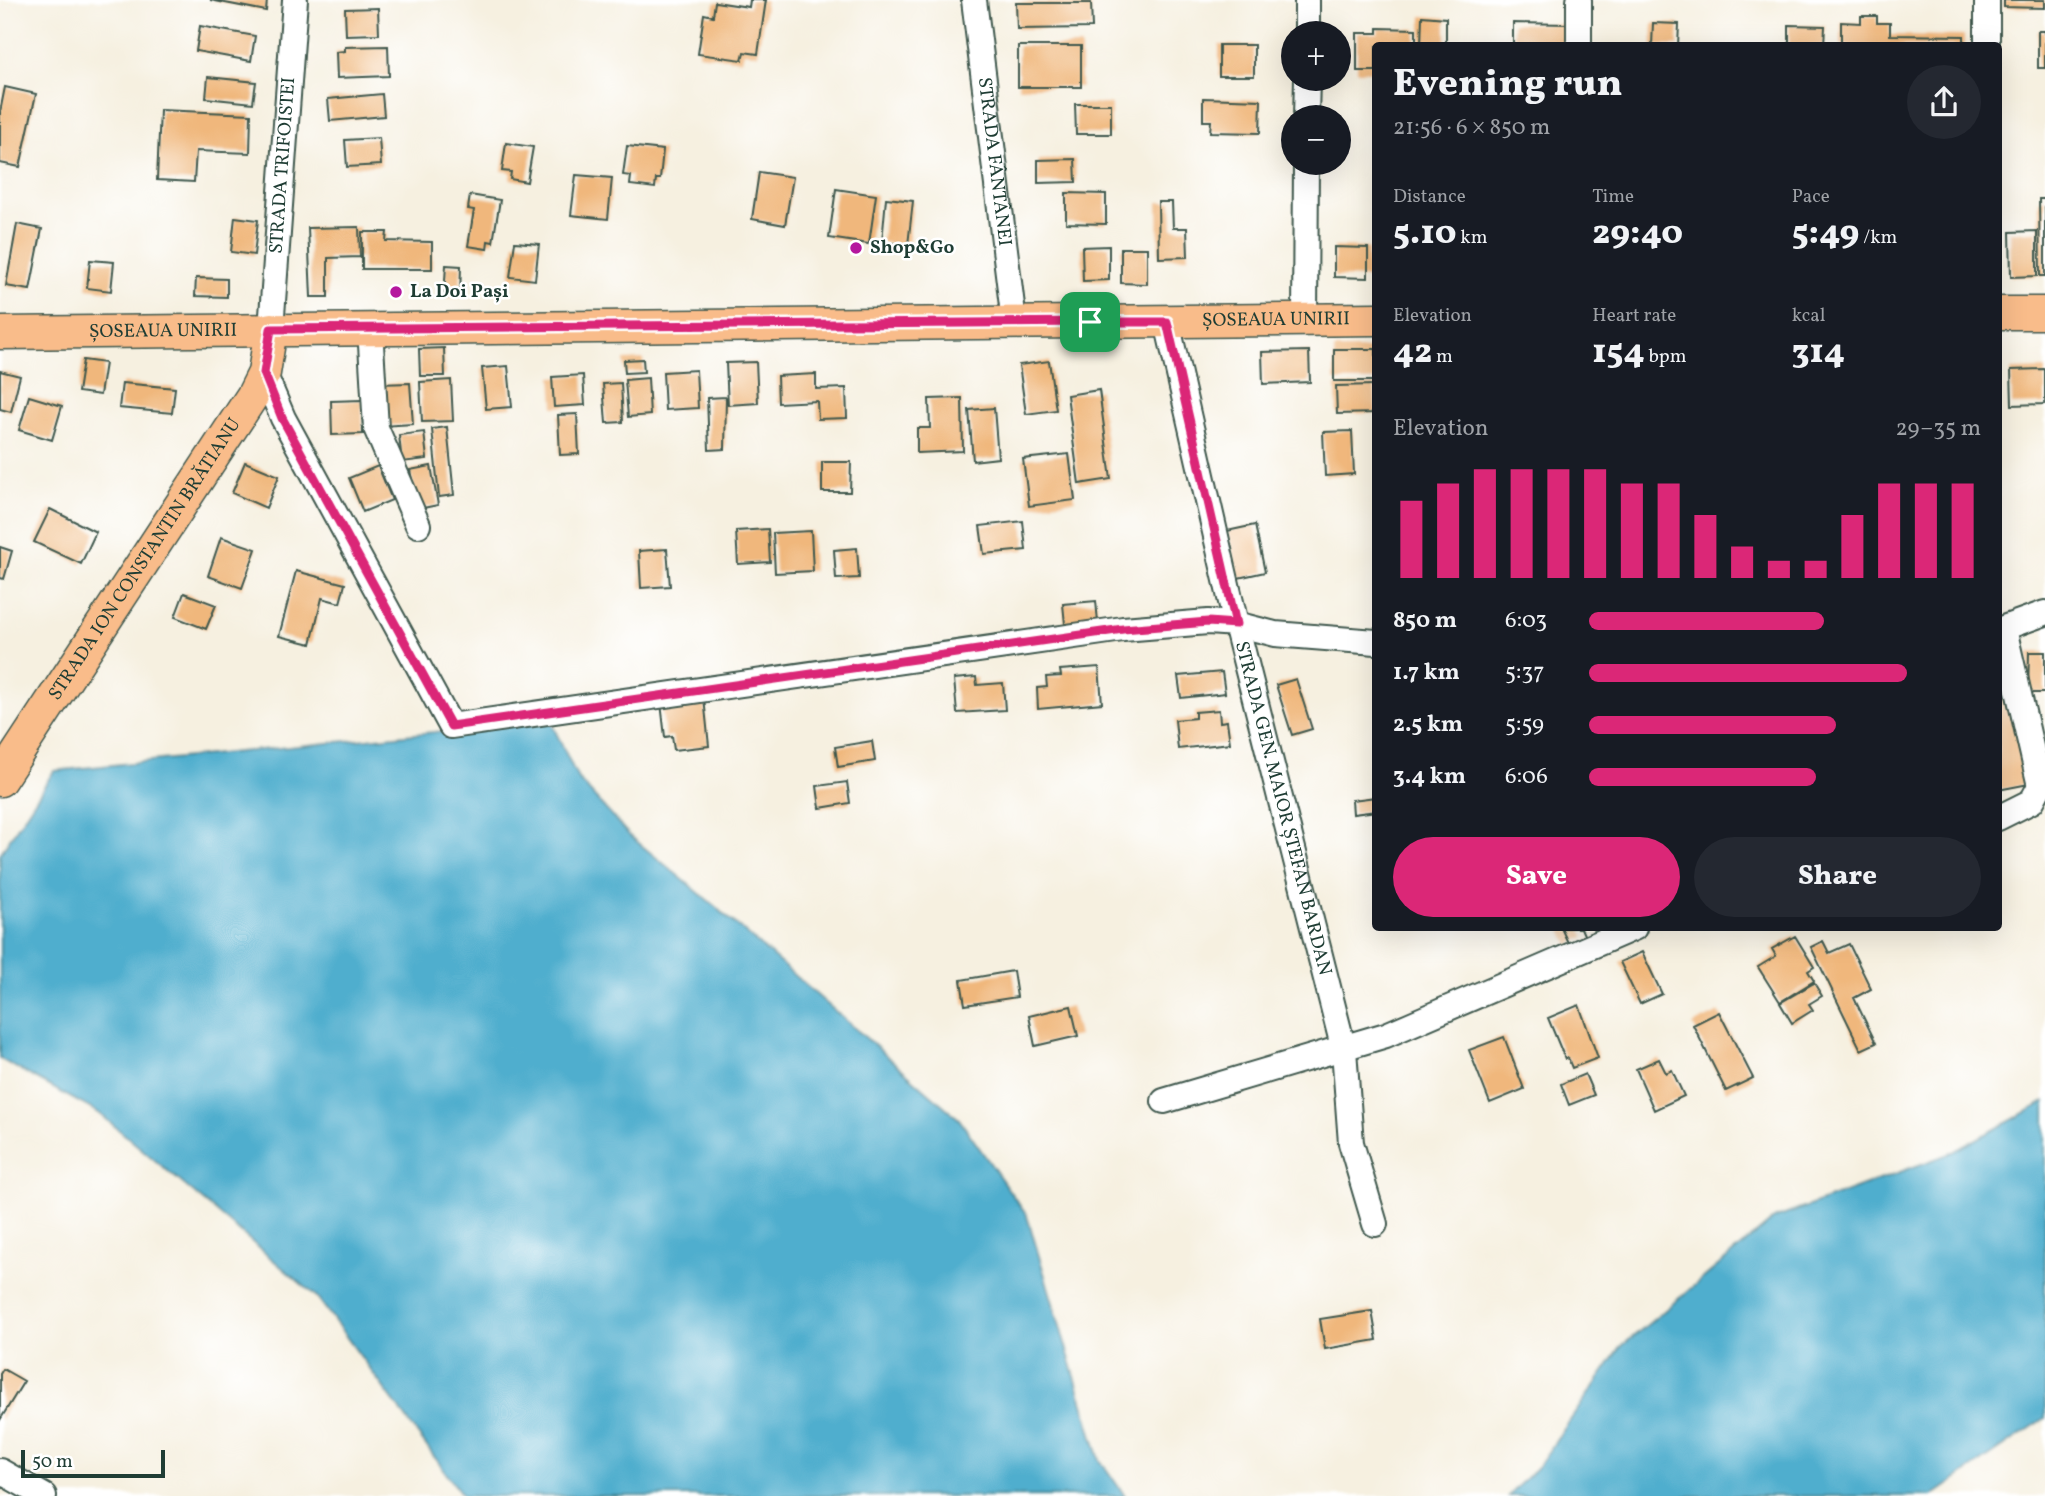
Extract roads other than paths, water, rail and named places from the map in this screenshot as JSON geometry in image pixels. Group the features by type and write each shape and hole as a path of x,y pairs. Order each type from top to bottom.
{"main road":[{"path":"2002,313 2045,313"},
{"name":"ȘOSEAUA UNIRII","path":"0,333 1372,319"},
{"name":"STRADA ION CONSTANTIN BRĂTIANU","path":"0,780 253,395 264,373 271,329"}],"street":[{"name":"STRADA TRIFOISTEI","path":"271,329 295,0"},
{"name":"STRADA FÂNTÂNEI","path":"974,0 1014,322"},
{"path":"1307,0 1307,21"},
{"path":"1579,0 1579,42"},
{"path":"1987,0 1987,42"},
{"path":"1305,320 1306,175"},
{"name":"STRADA GEN. MAIOR ȘTEFAN BARDAN","path":"1167,322 1236,624 1344,1050 1351,1143 1375,1224"},
{"path":"370,328 376,428 418,525"},
{"path":"264,373 282,418 451,726 1123,629 1208,622 1236,624 1275,634 1372,642"},
{"path":"2002,630 2045,613"},
{"path":"2002,634 2043,785 2032,801 2002,816"},
{"path":"1164,1101 1287,1063 1344,1050 1386,1035 1627,931"},
{"path":"0,1471 44,1496"}],"water":[{"path":"550,720 578,779 629,835 959,1119 1027,1216 1100,1460 1125,1496 463,1496 317,1297 99,1113 0,1059 0,854 54,771"},
{"path":"2045,1102 2045,1418 1932,1496 1508,1496 1539,1465 1622,1346 1774,1219 1951,1153"}],"place":[{"name":"Shop&Go","path":"856,248"},
{"name":"La Doi Pași","path":"396,292"}]}
